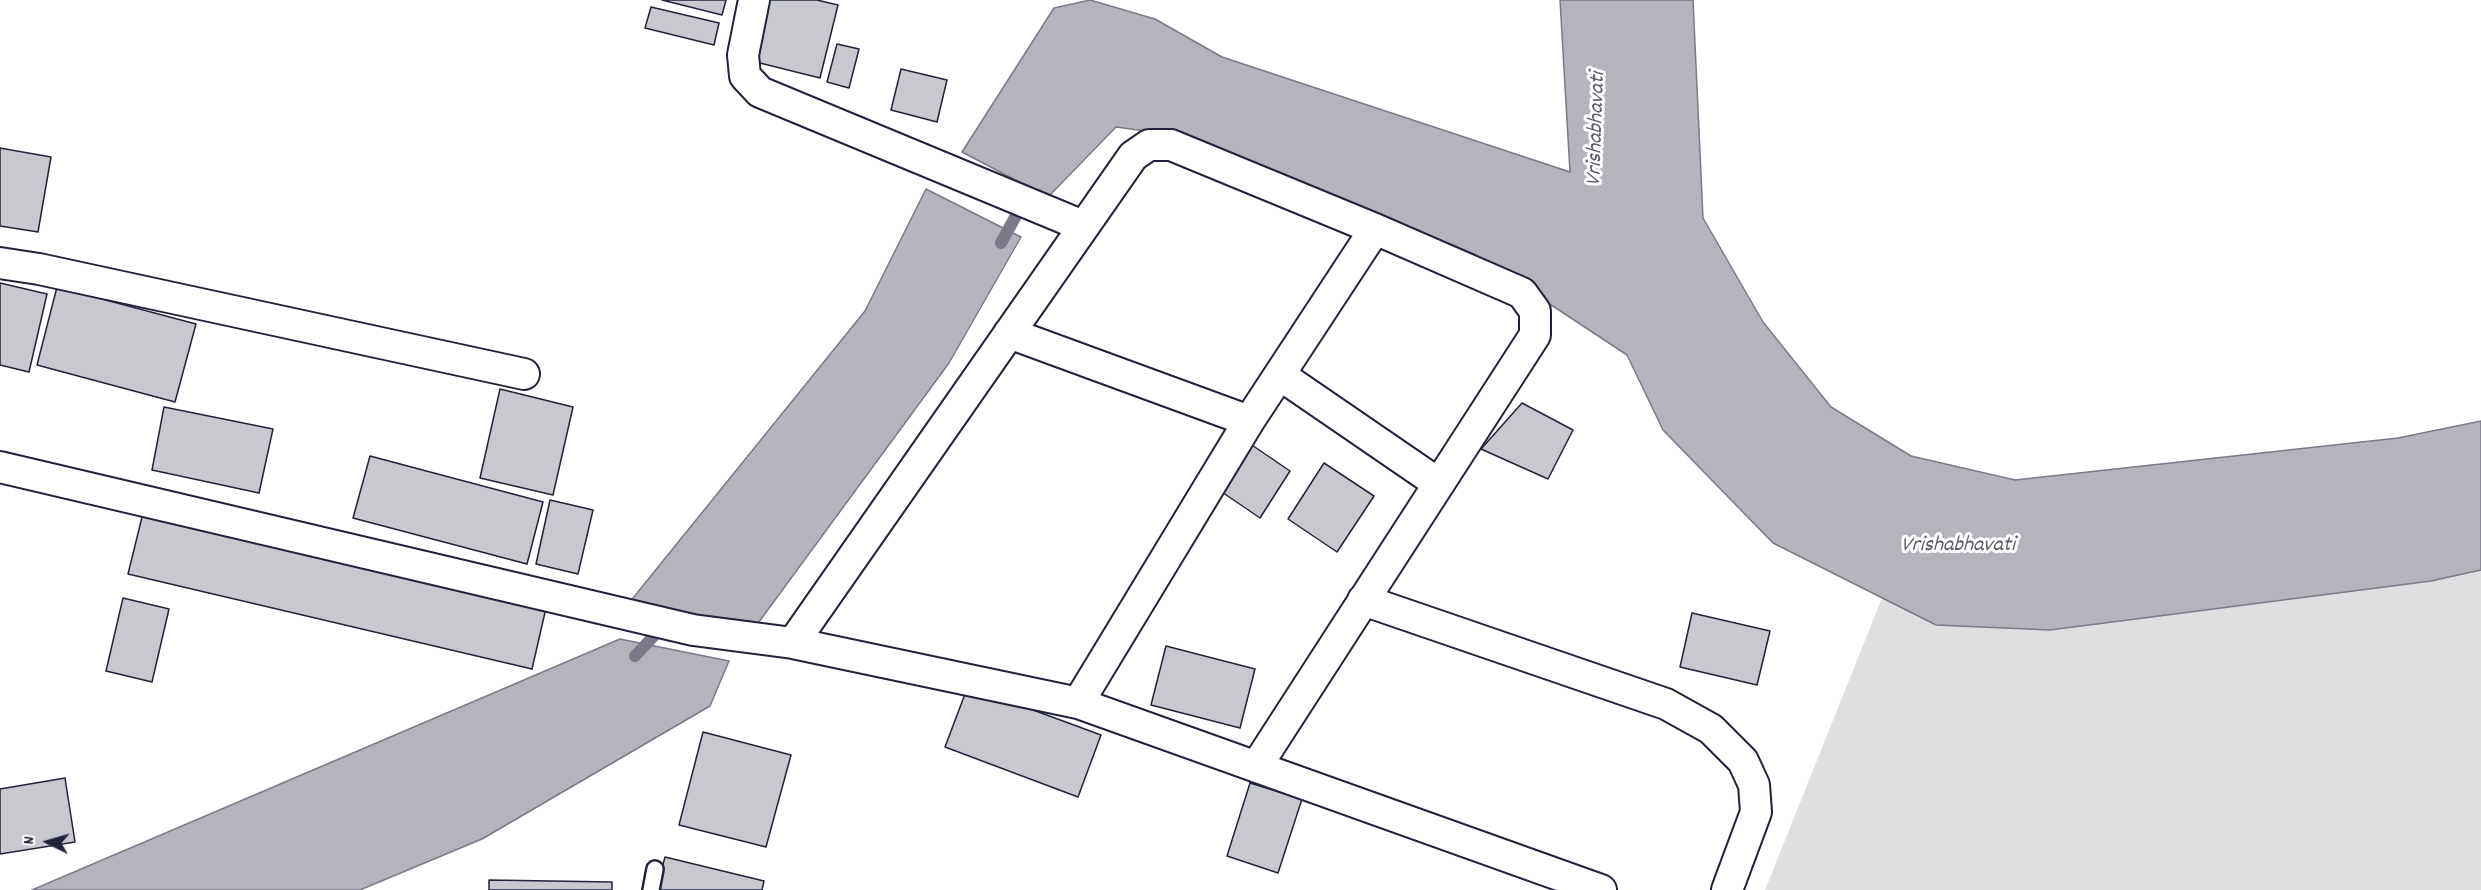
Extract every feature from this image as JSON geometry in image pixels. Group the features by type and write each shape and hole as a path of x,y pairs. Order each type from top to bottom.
{"street":[{"path":"754,0 743,55 745,76 760,92 1083,226"},
{"path":"793,643 1132,156 1149,145 1171,145 1375,229 1522,293 1535,311 1535,334 1256,767"},
{"path":"1078,703 1249,421 1375,229"},
{"path":"0,263 524,374"},
{"path":"1009,333 1249,421"},
{"path":"1280,375 1439,484"},
{"path":"0,467 638,618 693,630 793,643 1078,703 1601,890"},
{"path":"1363,600 1666,704 1711,729 1743,761 1754,784 1756,812 1727,890"}],"lane":[{"path":"651,890 655,869"}],"shaded area":[{"path":"2481,570 2481,890 1765,890 1882,598 1936,625 2431,581"}],"water":[{"name":"Vrishabhavati","path":"1090,0 1155,19 1222,57 1570,172 1560,0 1693,0 1703,218 1763,322 1831,407 1911,456 2015,480 2398,438 2481,421 2481,570 2431,581 2050,630 1936,625 1773,543 1663,430 1627,355 1474,254 1196,138 1116,127 1048,197 962,152 1054,8"},
{"path":"926,189 1021,237 949,363 753,630 629,603 865,311"},
{"path":"620,639 729,661 710,706 482,839 360,890 32,890"}],"building":[{"path":"662,0 726,0 722,15"},
{"path":"758,0 817,0 838,5 820,78 744,59"},
{"path":"651,7 719,23 714,45 645,28"},
{"path":"837,44 859,49 849,88 827,82"},
{"path":"901,69 947,80 937,122 891,110"},
{"path":"0,148 51,157 38,232 0,226"},
{"path":"0,283 47,294 29,372 0,365"},
{"path":"57,287 196,324 175,402 37,365"},
{"path":"500,389 573,407 553,495 480,478"},
{"path":"1522,403 1573,430 1548,479 1481,449"},
{"path":"164,407 273,429 259,493 152,470"},
{"path":"1246,441 1290,471 1260,518 1216,488"},
{"path":"370,456 543,502 527,564 353,518"},
{"path":"1324,463 1374,496 1337,552 1288,519"},
{"path":"550,500 593,510 578,574 536,564"},
{"path":"143,513 546,608 532,669 128,574"},
{"path":"123,598 169,609 152,682 106,671"},
{"path":"1692,613 1770,631 1757,685 1680,667"},
{"path":"1166,646 1255,669 1240,728 1151,705"},
{"path":"968,686 1101,735 1078,797 945,747"},
{"path":"703,732 791,755 766,847 679,825"},
{"path":"65,778 75,842 0,854 0,789"},
{"path":"1250,783 1302,799 1278,873 1227,856"},
{"path":"665,857 764,881 762,890 656,890"},
{"path":"489,880 612,882 612,890 489,890"}],"waterway":[{"path":"1001,243 1024,201"},
{"path":"635,656 664,625"}]}
